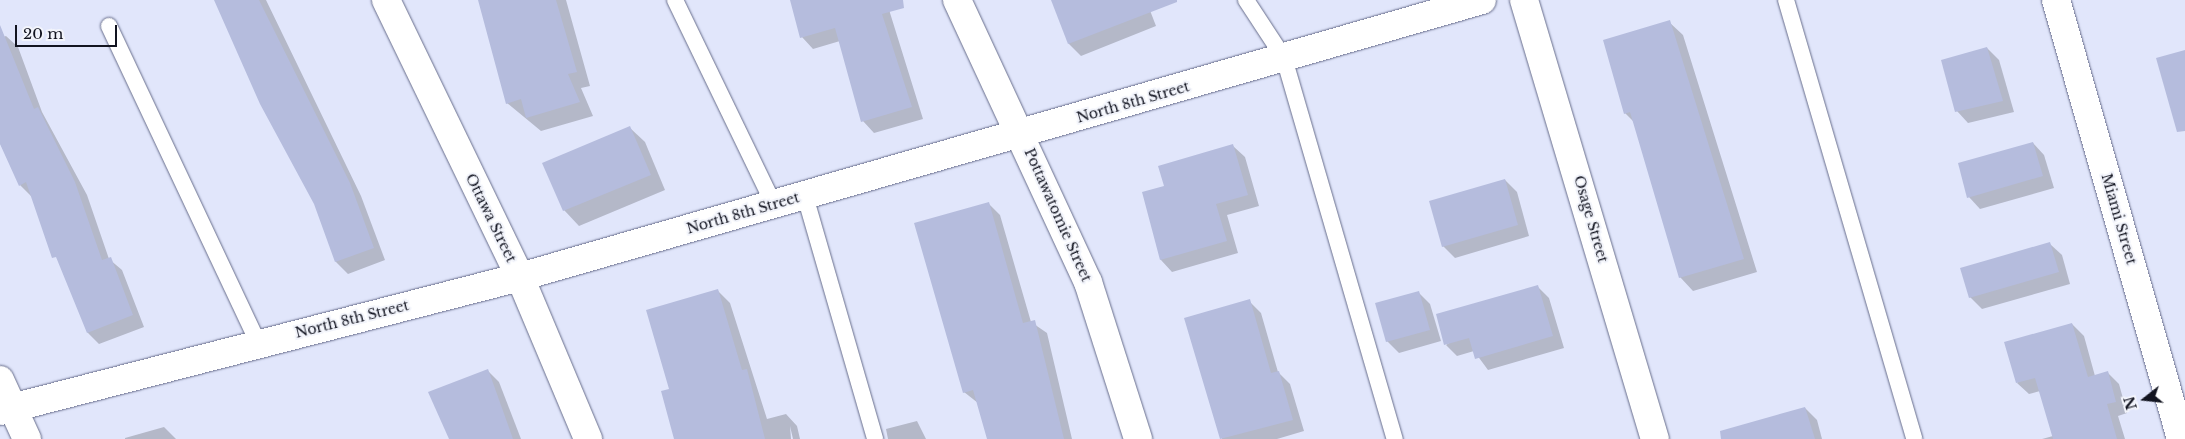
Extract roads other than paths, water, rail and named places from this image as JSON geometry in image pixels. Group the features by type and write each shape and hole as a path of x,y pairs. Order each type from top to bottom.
{"street":[{"name":"Ottawa Street","path":"386,0 520,277 588,439"},
{"name":"Pottawatomie Street","path":"957,0 1022,134 1088,282 1138,439"},
{"name":"North 8th Street","path":"6,408 520,277 1482,0"},
{"name":"Osage Street","path":"1524,0 1655,439"},
{"name":"Miami Street","path":"2056,0 2181,439"},
{"path":"0,380 6,408 28,439"}],"lane":[{"path":"675,0 774,205"},
{"path":"1246,0 1257,24 1284,58 1395,439"},
{"path":"1786,0 1914,439"},
{"path":"109,26 258,343"},
{"path":"805,196 875,439"}]}
